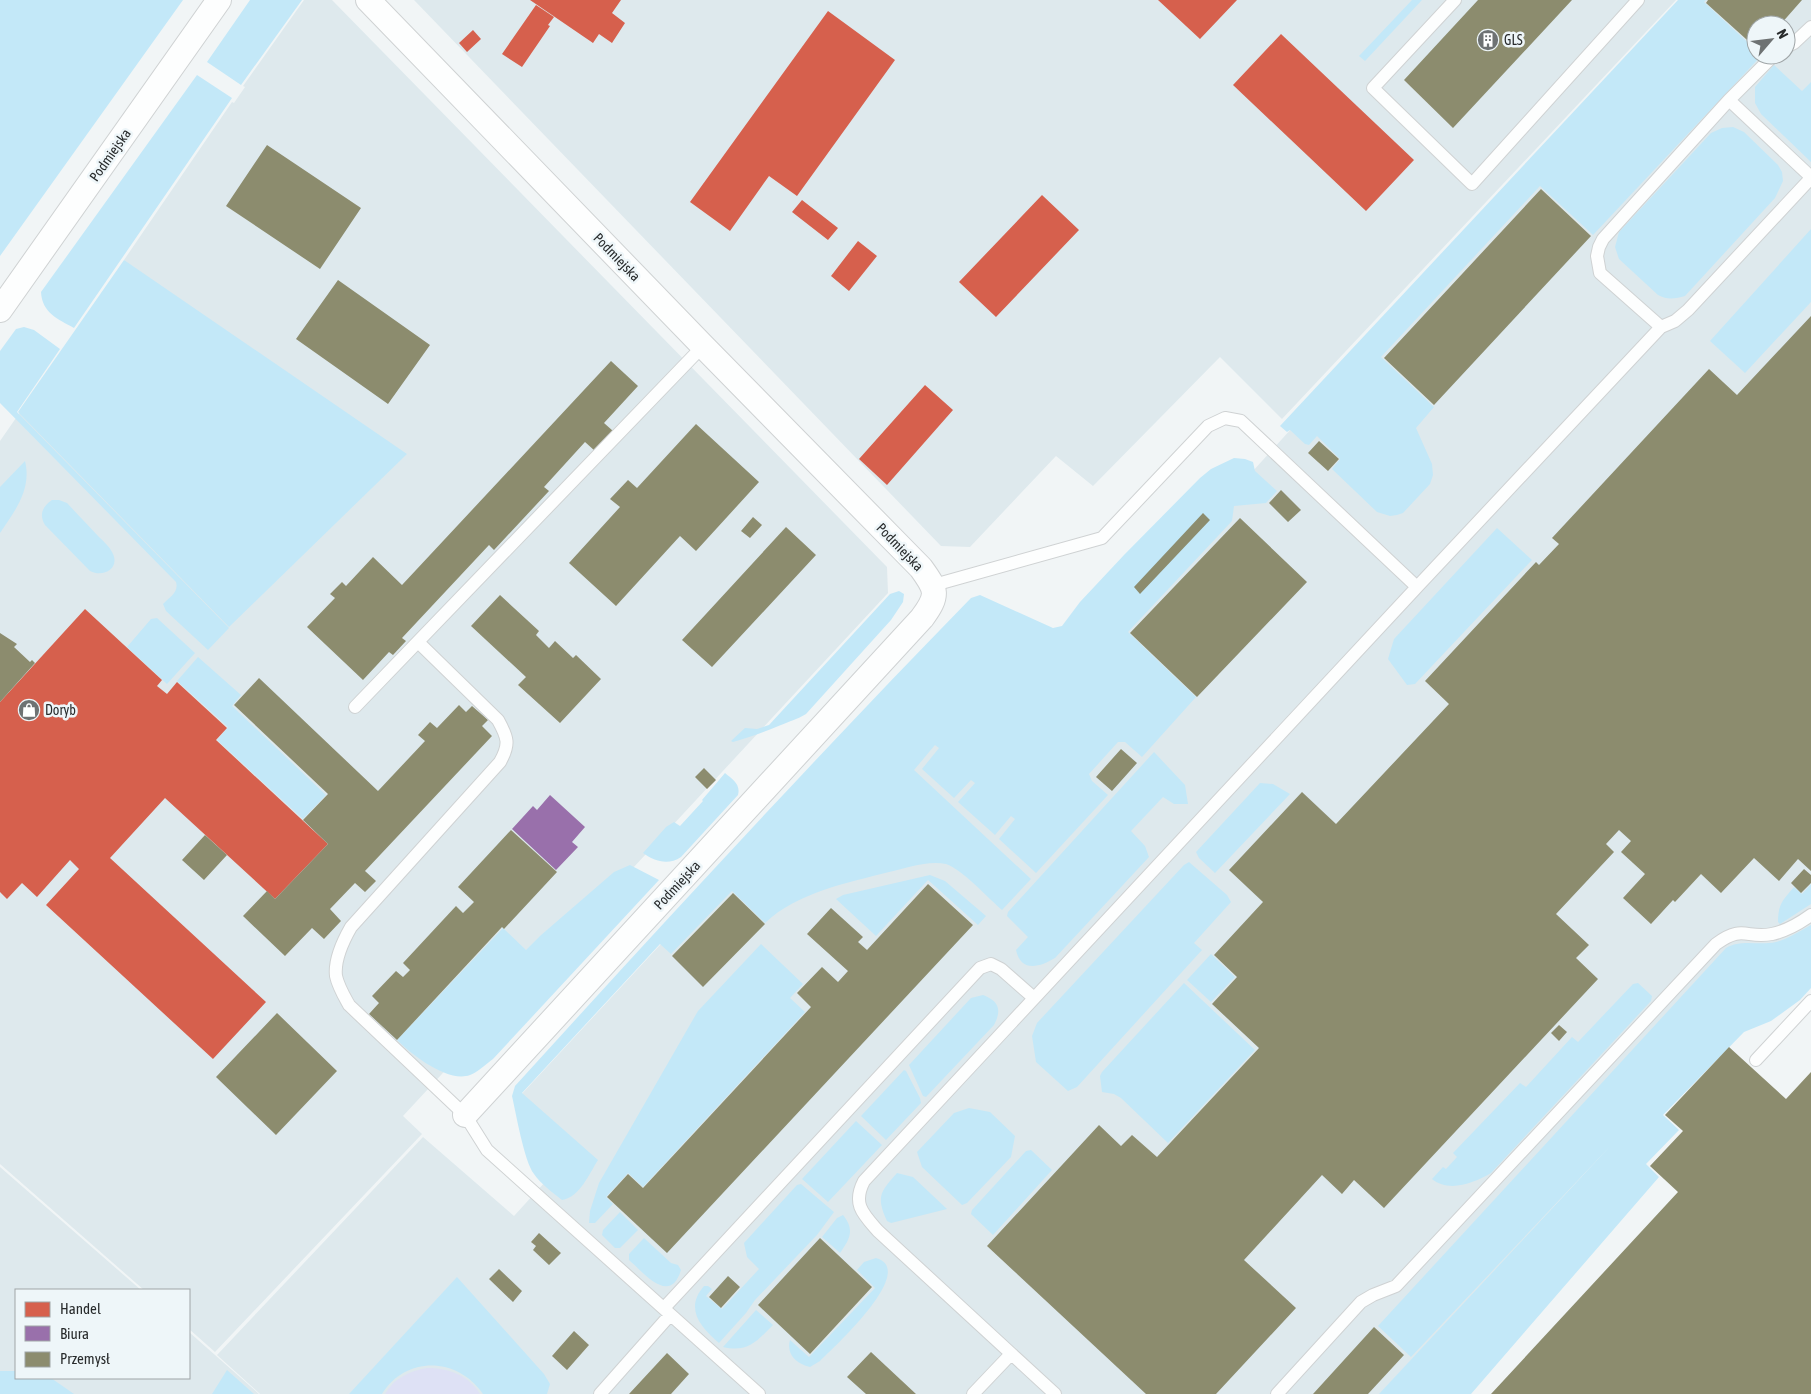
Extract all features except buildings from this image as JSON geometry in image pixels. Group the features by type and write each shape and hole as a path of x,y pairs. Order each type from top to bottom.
{"street":[{"name":"Podmiejska","path":"0,310 219,0"},
{"name":"Podmiejska","path":"368,0 921,568 934,585 933,604 922,618 465,1115"}],"lane":[{"path":"1455,0 1373,88 1472,184 1638,0"},
{"path":"1796,41 1811,27"},
{"path":"1661,327 1600,273 1597,264 1599,247 1604,239 1729,100 1764,65"},
{"path":"1054,1394 878,1230 863,1213 858,1204 859,1191 864,1181 1661,327 1675,321 1688,310 1811,177 1729,100"},
{"path":"355,707 704,346"},
{"path":"934,585 1102,538 1208,426 1225,418 1241,421 1417,587"},
{"path":"418,642 498,720 507,736 506,750 500,762 351,927 343,940 337,960 336,975 340,988 349,1005 465,1115 487,1150 759,1394"},
{"path":"1277,1394 1361,1302 1396,1286 1716,944 1731,934 1740,932 1776,933 1793,926 1811,915"},
{"path":"600,1394 667,1311 980,968 990,964 1001,969 1034,998"},
{"path":"1756,1060 1811,1001"},
{"path":"973,1394 1011,1354"}],"shaded area":[{"path":"0,0 183,0 0,256"},
{"path":"250,0 302,0 241,85 207,62"},
{"path":"304,0 332,0 887,567 888,593 403,1116 422,1134 215,1352 190,1330 190,1289 143,1289 0,1164 0,441 232,102 234,103 245,87 243,86"},
{"path":"414,0 1676,0 1282,419 1220,357 1093,486 1056,456 970,547 941,546"},
{"path":"1412,0 1422,0 1365,61 1359,56"},
{"path":"1678,0 1706,0 1704,2 1746,41 1746,65 1753,65 1593,235 1540,186 1381,357 1434,407 1416,428 1432,464 1433,475 1430,484 1403,513 1390,516 1377,512 1332,469 1340,459 1317,436 1309,445 1305,444 1290,430 1287,432 1280,426"},
{"path":"1680,0 1811,0 1811,929 1380,1394 260,1394 217,1355 423,1137 514,1216 576,1148 519,1097 981,599 1067,638 1233,493"},
{"path":"1774,65 1802,91 1811,82 1811,162 1761,114 1755,103 1755,87"},
{"path":"197,75 232,98 74,328 48,310 44,305 41,292"},
{"path":"1733,127 1744,132 1778,165 1782,172 1783,181 1775,198 1685,296 1678,298 1661,297 1619,259 1615,247 1619,232 1711,133 1722,128"},
{"path":"1811,229 1811,302 1745,373 1710,341"},
{"path":"124,260 407,454 229,627 18,412"},
{"path":"24,327 34,330 60,349 17,412 229,628 208,650 166,611 163,604 175,592 176,582 0,403 0,351 16,329"},
{"path":"1234,458 1253,462 1255,471 1277,491 1266,503 1234,506 1232,521 1128,632 1196,697 1142,757 1125,742 1118,742 1089,774 1092,781 1108,795 1036,873 999,839 1015,819 1011,816 995,835 958,802 975,783 971,780 954,798 922,769 939,748 935,745 914,770 1031,879 1002,910 960,872 946,864 939,863 910,867 824,890 792,904 778,912 765,923 732,891 671,954 660,944 522,1093 598,1160 579,1190 568,1198 562,1200 543,1185 530,1168 527,1159 512,1096 515,1086 855,718 971,598 980,595 1053,628 1062,626 1080,602 1200,478 1211,469"},
{"path":"25,461 26,481 21,499 0,533 0,487"},
{"path":"52,500 67,503 108,546 114,558 113,567 110,570 101,573 90,571 45,525 42,511"},
{"path":"1497,528 1532,560 1415,684 1407,685 1388,659 1394,639"},
{"path":"899,591 904,594 903,602 891,620 806,714 757,734 731,741 745,728 757,729 769,725 890,594"},
{"path":"157,618 195,653 167,684 127,647 151,619"},
{"path":"198,657 241,695 232,706 326,795 303,819 217,740 228,727 177,681"},
{"path":"1154,752 1185,785 1188,804 1174,804 1163,797 1131,831 1145,846 1149,857 1055,958 1043,964 1032,966 1022,962 1016,950 1028,937 1007,916 1008,912"},
{"path":"725,773 737,785 738,795 681,857 666,862 643,853 666,827 674,822 680,826"},
{"path":"1260,783 1273,784 1290,794 1215,873 1199,858 1196,852"},
{"path":"1189,862 1227,895 1231,902 1194,943 1202,950 1077,1087 1068,1091 1036,1062 1032,1036 1037,1023 1184,865"},
{"path":"630,865 659,880 493,1059 482,1068 470,1075 451,1075 421,1060 397,1040 503,928 526,950 614,872"},
{"path":"930,875 945,881 986,916 978,925 928,880 876,936 836,899 843,895"},
{"path":"1811,884 1811,904 1780,924 1778,922 1779,911 1787,895 1794,887 1802,894"},
{"path":"1811,925 1811,988 1800,1000 1771,1021 1744,1032 1663,1115 1679,1130 1646,1164 1659,1177 1471,1394 1379,1394 1613,1143 1411,1357 1378,1326 1726,948 1744,943 1776,942"},
{"path":"761,944 803,984 790,998 805,1012 643,1187 628,1173 606,1197 613,1204 595,1223 589,1223 590,1211 599,1183 698,1011"},
{"path":"1211,954 1235,977 1211,1002 1187,980"},
{"path":"1184,983 1255,1050 1168,1143 1121,1098 1114,1094 1102,1092 1100,1076"},
{"path":"1638,983 1652,996 1651,1001 1491,1173 1469,1183 1454,1186 1439,1183 1432,1179 1443,1167 1446,1169 1457,1157 1453,1153 1520,1083 1526,1087 1572,1037 1578,1042 1633,984"},
{"path":"983,995 993,1000 998,1007 998,1015 994,1025 926,1097 923,1096 909,1065 971,998"},
{"path":"904,1070 921,1103 886,1140 861,1116"},
{"path":"969,1108 990,1112 1015,1136 1011,1157 967,1203 962,1205 922,1167 917,1152 954,1113"},
{"path":"856,1121 882,1145 828,1202 802,1179"},
{"path":"1031,1150 1052,1170 993,1235 971,1214 972,1210 1026,1151"},
{"path":"0,1167 140,1289 15,1289 15,1379 190,1379 190,1333 259,1394 0,1394"},
{"path":"897,1173 913,1177 947,1209 891,1223 887,1221 881,1200 883,1190"},
{"path":"801,1184 834,1212 817,1235 755,1300 719,1343 706,1331 697,1317 695,1302 698,1294 704,1286 708,1286 712,1289 706,1296 722,1309 759,1269 747,1257 744,1243 797,1185"},
{"path":"620,1212 638,1230 620,1248 615,1248 602,1235 603,1230"},
{"path":"843,1215 849,1225 850,1234 840,1253 822,1237 837,1218"},
{"path":"644,1238 671,1263 678,1265 681,1270 676,1280 670,1285 664,1286 656,1283 629,1260 629,1254"},
{"path":"876,1258 886,1265 887,1277 880,1293 869,1310 820,1361 810,1367 796,1361 789,1350 790,1340 809,1357 875,1288 857,1270 864,1262"},
{"path":"457,1277 544,1374 550,1384 547,1394 483,1394 460,1373 446,1367 432,1366 418,1367 404,1372 392,1381 382,1394 349,1394"},
{"path":"756,1310 773,1325 757,1341 746,1347 723,1347"},
{"path":"427,1368 443,1369 464,1377 480,1394 385,1394 403,1376"},
{"path":"227,1370 254,1394 212,1394"},
{"path":"0,1371 15,1371 15,1379 52,1379 74,1394 0,1394"}],"place":[{"name":"GLS","path":"1488,40"},
{"name":"Doryb","path":"29,710"}]}
